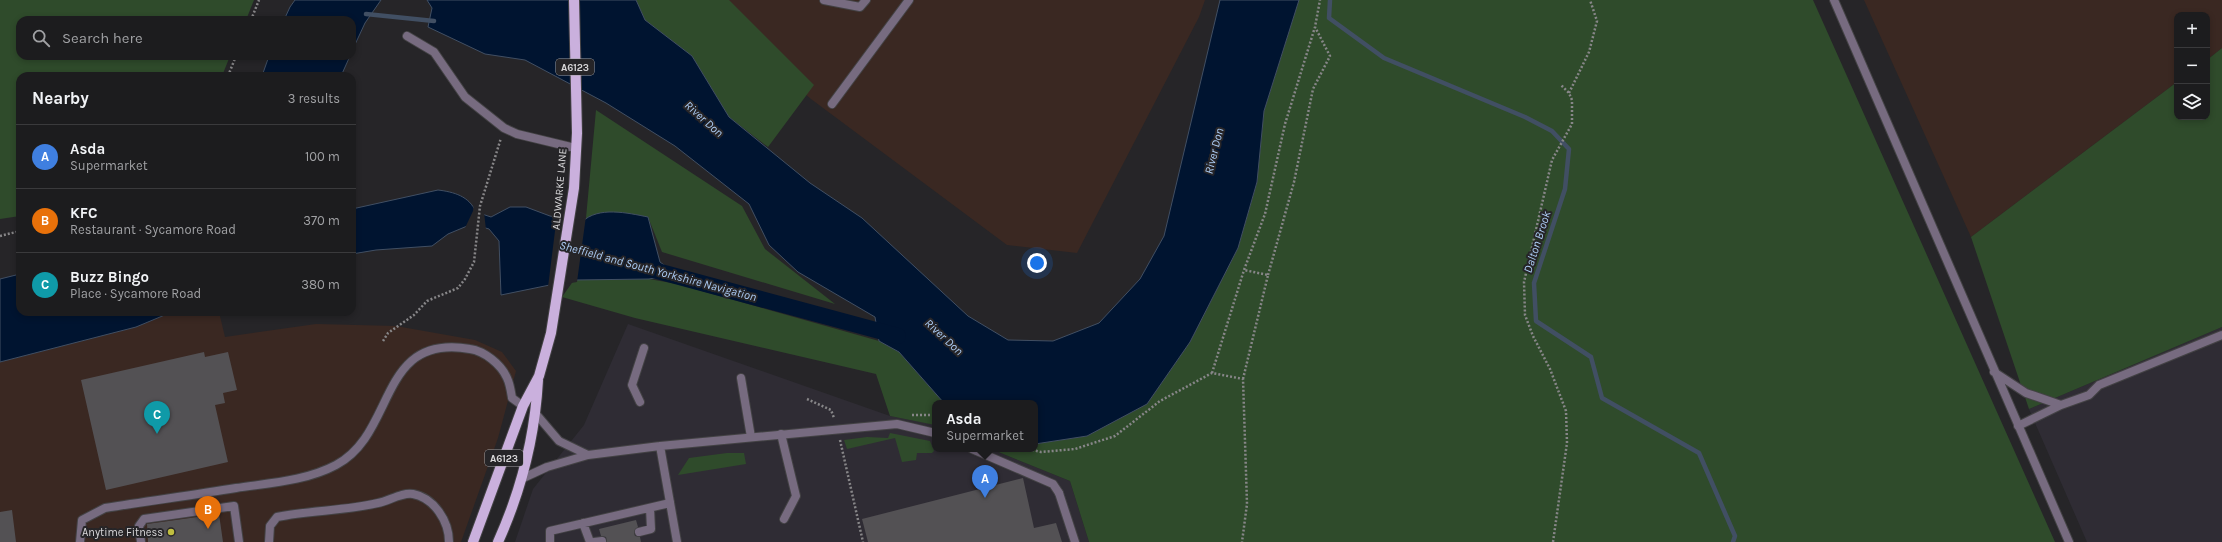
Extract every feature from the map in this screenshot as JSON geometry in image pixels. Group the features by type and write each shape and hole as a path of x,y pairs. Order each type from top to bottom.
{"main road":[{"name":"ALDWARKE LANE","path":"498,542 521,479 536,414 539,376 551,333 574,188 577,133 574,0"},
{"name":"ALDWARKE LANE","path":"473,542 523,406 539,376"}],"street":[{"path":"824,0 860,8 866,0"},
{"path":"832,104 909,0"},
{"path":"1834,0 2069,542"},
{"path":"407,36 434,52 465,97 504,128 517,134 575,148"},
{"path":"2018,426 2061,405 2089,395 2099,385 2222,335"},
{"path":"80,542 82,520 105,508 298,479 336,465 360,446 397,378 413,358 437,347 457,346 480,350 496,364 507,377 512,398 523,406"},
{"path":"640,402 632,385 644,348"},
{"path":"1994,372 2026,393 2061,405"},
{"path":"741,378 751,437"},
{"path":"536,414 559,441 588,455"},
{"path":"521,479 547,467 588,455 660,446 897,424 932,432"},
{"path":"781,434 796,496 784,520"},
{"path":"660,446 677,542"},
{"path":"979,452 1053,484 1059,493 1076,542"},
{"path":"269,542 270,526 277,518 378,504 412,494 425,497 438,510 446,525 449,542"},
{"path":"550,542 550,531 670,503"},
{"path":"140,542 139,526 144,519 234,506 239,542"},
{"path":"639,532 651,529 650,508"},
{"path":"583,523 590,542"}],"path":[{"path":"253,16 259,0"},
{"path":"1212,373 1244,270 1264,214 1285,124 1314,27 1320,0"},
{"path":"1569,93 1589,52 1597,21 1590,0"},
{"path":"1242,542 1247,504 1243,379 1268,275 1294,182 1313,89 1330,56 1314,27"},
{"path":"230,72 234,60"},
{"path":"1553,542 1567,444 1566,411 1550,369 1533,336 1525,315 1524,282 1552,160 1572,124 1572,100 1569,93 1561,85"},
{"path":"383,341 388,333 414,314 427,301 458,288 465,279 474,262 477,230 484,189 504,128"},
{"path":"0,236 16,232"},
{"path":"1244,270 1268,275"},
{"path":"1038,451 1075,449 1115,436 1160,401 1212,373 1243,379"},
{"path":"807,400 831,410 837,429 863,542"}],"shaded area":[{"path":"698,0 1205,0 1199,17 1077,253 1007,245 811,99"},
{"path":"1864,0 2222,0 2222,48 2210,58 2210,12 2174,12 2174,84 1971,237"},
{"path":"162,316 220,316 225,337 316,324 396,326 475,340 502,352 516,371 498,438 461,542 0,542 0,362 136,327"},
{"path":"628,324 890,416 932,424 932,452 998,452 1070,481 1089,542 515,542 533,489 584,425"},
{"path":"2222,327 2222,542 2087,542 2029,409"}],"green space":[{"path":"0,0 254,0 248,16 16,16 16,60 228,60 224,72 16,72 16,217 0,219"},
{"path":"636,0 729,0 814,85 768,147 729,117 692,56 645,20"},
{"path":"1299,0 1813,0 2055,542 1089,542 1070,481 998,452 1038,452 1038,444 1087,436 1147,404 1190,342 1238,248 1257,183 1264,111"},
{"path":"2222,48 2222,327 2029,409 1971,237 2174,84 2174,120 2210,120 2210,58"},
{"path":"596,110 742,206 765,249 835,304 662,252 648,217 586,218"},
{"path":"649,279 677,284 879,341 899,352 941,400 932,400 932,424 890,416 876,374 635,318 562,297 574,280"},
{"path":"890,433 930,441 933,452 917,453 916,460 902,462 895,438 847,449 844,440 867,437 888,438"},
{"path":"727,453 744,453 746,464 678,475 689,458"}],"water":[{"path":"295,0 381,0 365,23 356,42 356,16 286,16"},
{"name":"River Don","path":"427,0 636,0 645,20 692,56 729,117 810,183 862,218 968,316 1008,340 1053,341 1099,323 1140,279 1164,236 1220,0 1299,0 1264,111 1257,182 1238,248 1190,342 1147,404 1087,436 1038,444 1038,400 941,400 899,352 879,341 875,317 798,272 769,245 749,204 675,146 606,103 525,60 485,54 428,27 432,8"},
{"path":"268,60 348,60 343,72 263,72"},
{"path":"438,190 450,192 460,196 469,202 476,212 491,217 510,207 526,207 550,216 582,222 589,217 605,212 648,217 660,262 668,268 666,276 649,279 574,280 501,295 499,241 489,229 472,224 448,234 432,246 376,250 356,253 356,208"},
{"path":"16,275 16,316 162,316 136,327 0,362 0,279"}],"pier":[{"path":"474,202 478,210 484,212 486,230 473,226 465,228 473,211"},
{"path":"557,215 581,220 586,216 577,282 548,287"}],"building":[{"path":"204,352 205,357 228,352 237,390 223,393 225,403 215,405 228,462 106,490 81,380"},
{"path":"1023,478 1034,528 1056,523 1062,542 868,542 862,519"},
{"path":"12,510 16,542 0,542 0,512"},
{"path":"219,514 223,542 148,542 147,524"},
{"path":"636,520 638,527 634,533 635,536 640,537 641,542 607,542 606,537 601,536 599,529"}],"waterway":[{"name":"Dalton Brook","path":"1330,0 1329,18 1384,58 1525,117 1552,131 1569,149 1565,189 1534,283 1536,321 1591,357 1602,398 1699,453 1735,536 1733,542"},
{"path":"366,14 434,21"},
{"name":"Sheffield and South Yorkshire Navigation","path":"646,268 898,336"}],"place":[{"name":"Buzz Bingo","path":"157,434"},
{"name":"Asda","path":"985,498"},
{"name":"KFC","path":"208,529"},
{"name":"Anytime Fitness","path":"171,532"}]}
